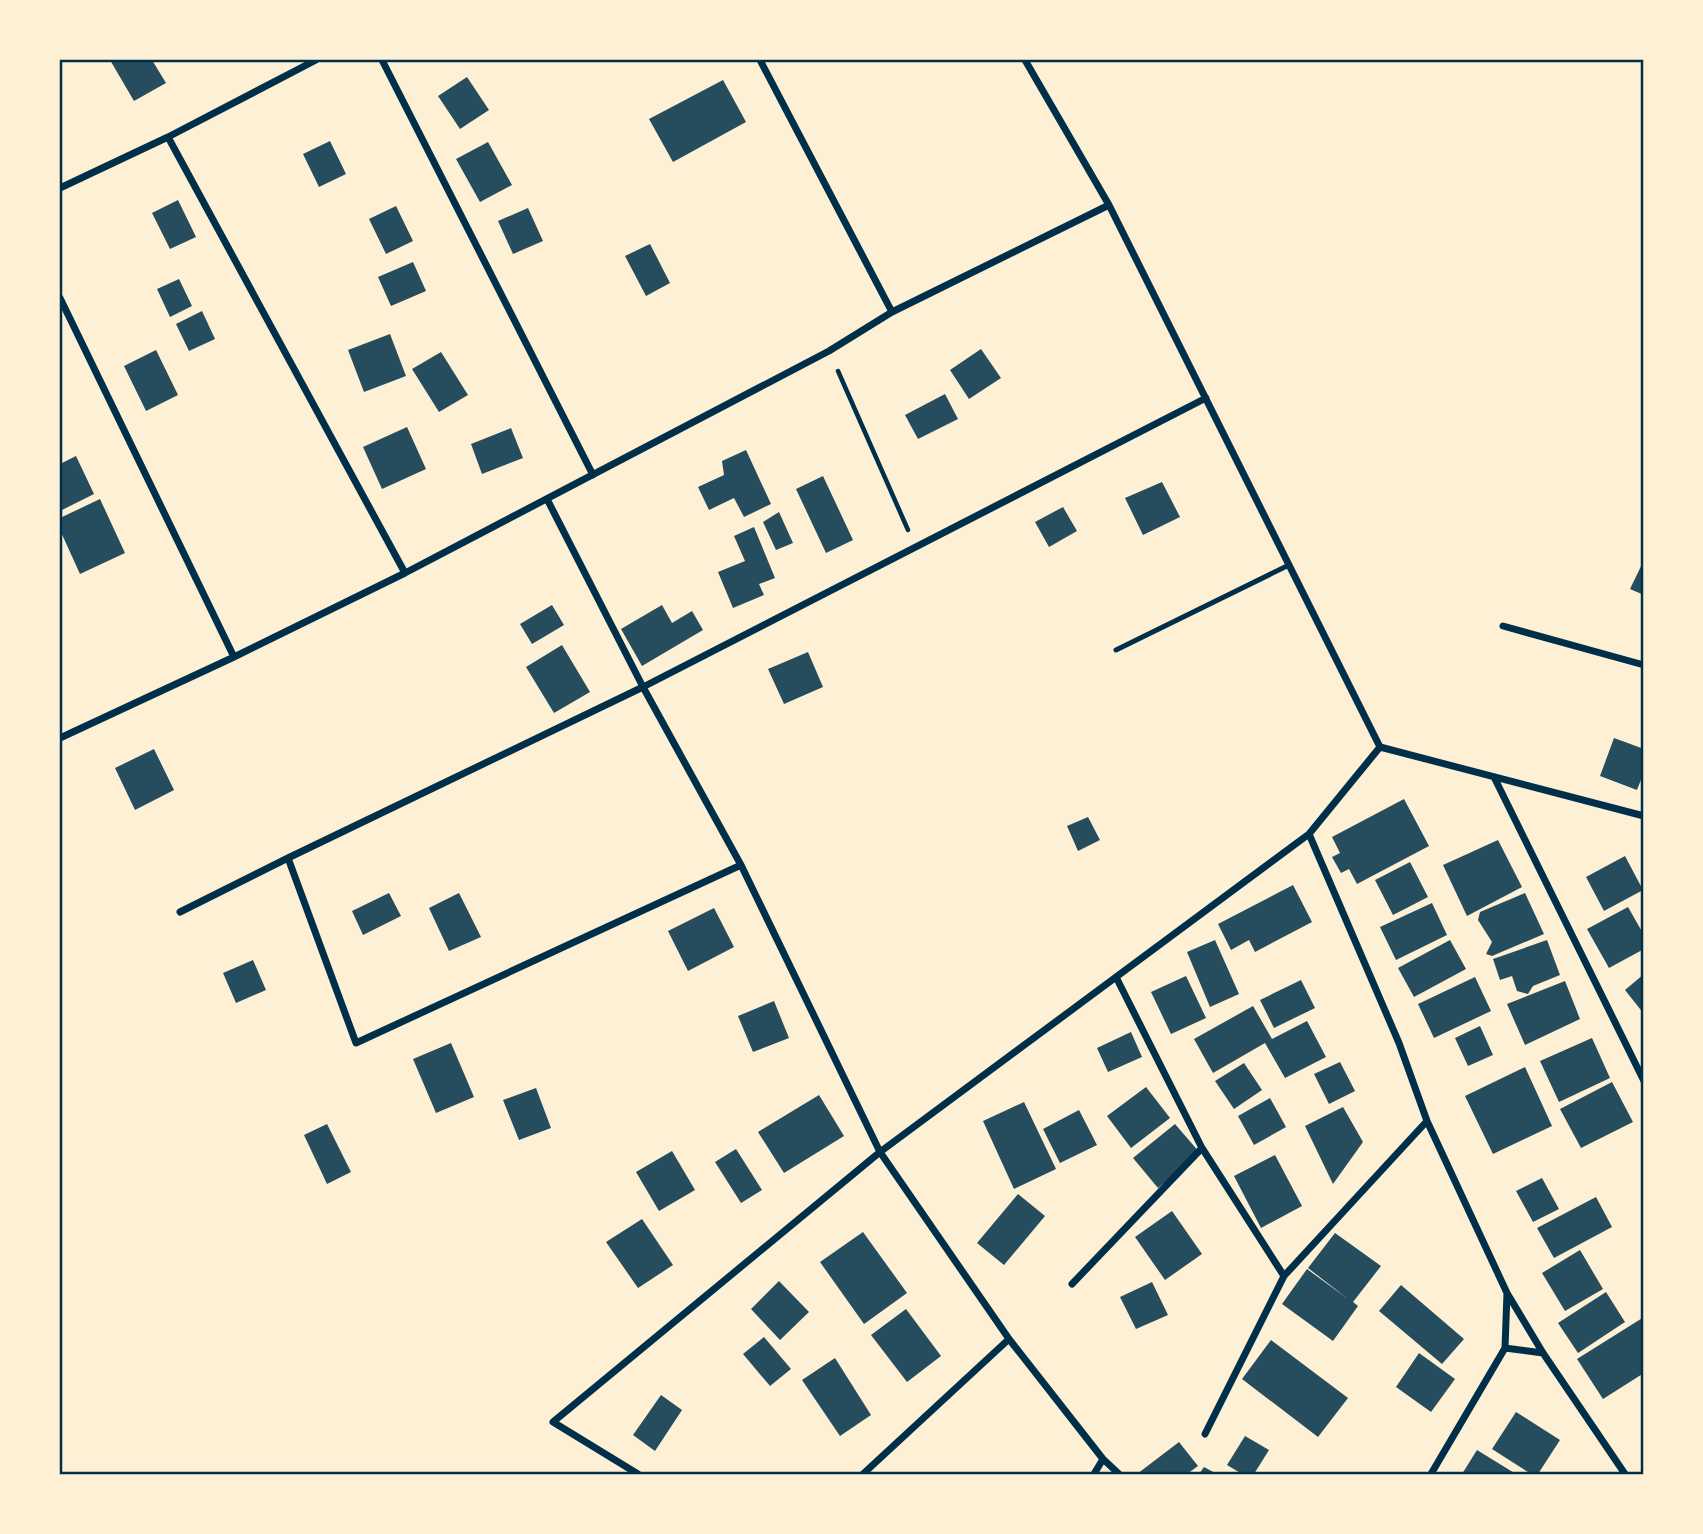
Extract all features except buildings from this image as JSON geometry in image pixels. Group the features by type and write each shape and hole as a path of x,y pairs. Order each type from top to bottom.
{"street":[{"path":"60,188 169,137 316,60"},
{"path":"382,60 593,475"},
{"path":"760,60 891,312"},
{"path":"1025,60 1109,205 1380,747 1643,816"},
{"path":"169,137 405,573"},
{"path":"60,726 62,737 405,573 829,351 891,312 1109,205"},
{"path":"60,298 234,657"},
{"path":"180,912 643,687 1206,398"},
{"path":"547,499 643,687 741,865 880,1152 1009,1339 1119,1475"},
{"path":"1503,626 1643,665"},
{"path":"638,1475 552,1422 880,1152 1308,834 1380,747"},
{"path":"1494,777 1643,1081"},
{"path":"1308,834 1399,1043 1427,1121 1507,1293 1543,1353 1625,1475"},
{"path":"288,858 356,1043 741,865"},
{"path":"1115,977 1202,1148 1284,1276"},
{"path":"1205,1434 1284,1276 1427,1121"},
{"path":"1072,1284 1202,1148"},
{"path":"1431,1475 1505,1348 1507,1293"},
{"path":"863,1475 1009,1339"},
{"path":"1505,1348 1543,1353"},
{"path":"1094,1475 1104,1459"}],"lane":[{"path":"1116,650 1289,565"}],"path":[{"path":"829,351 916,547"}]}
